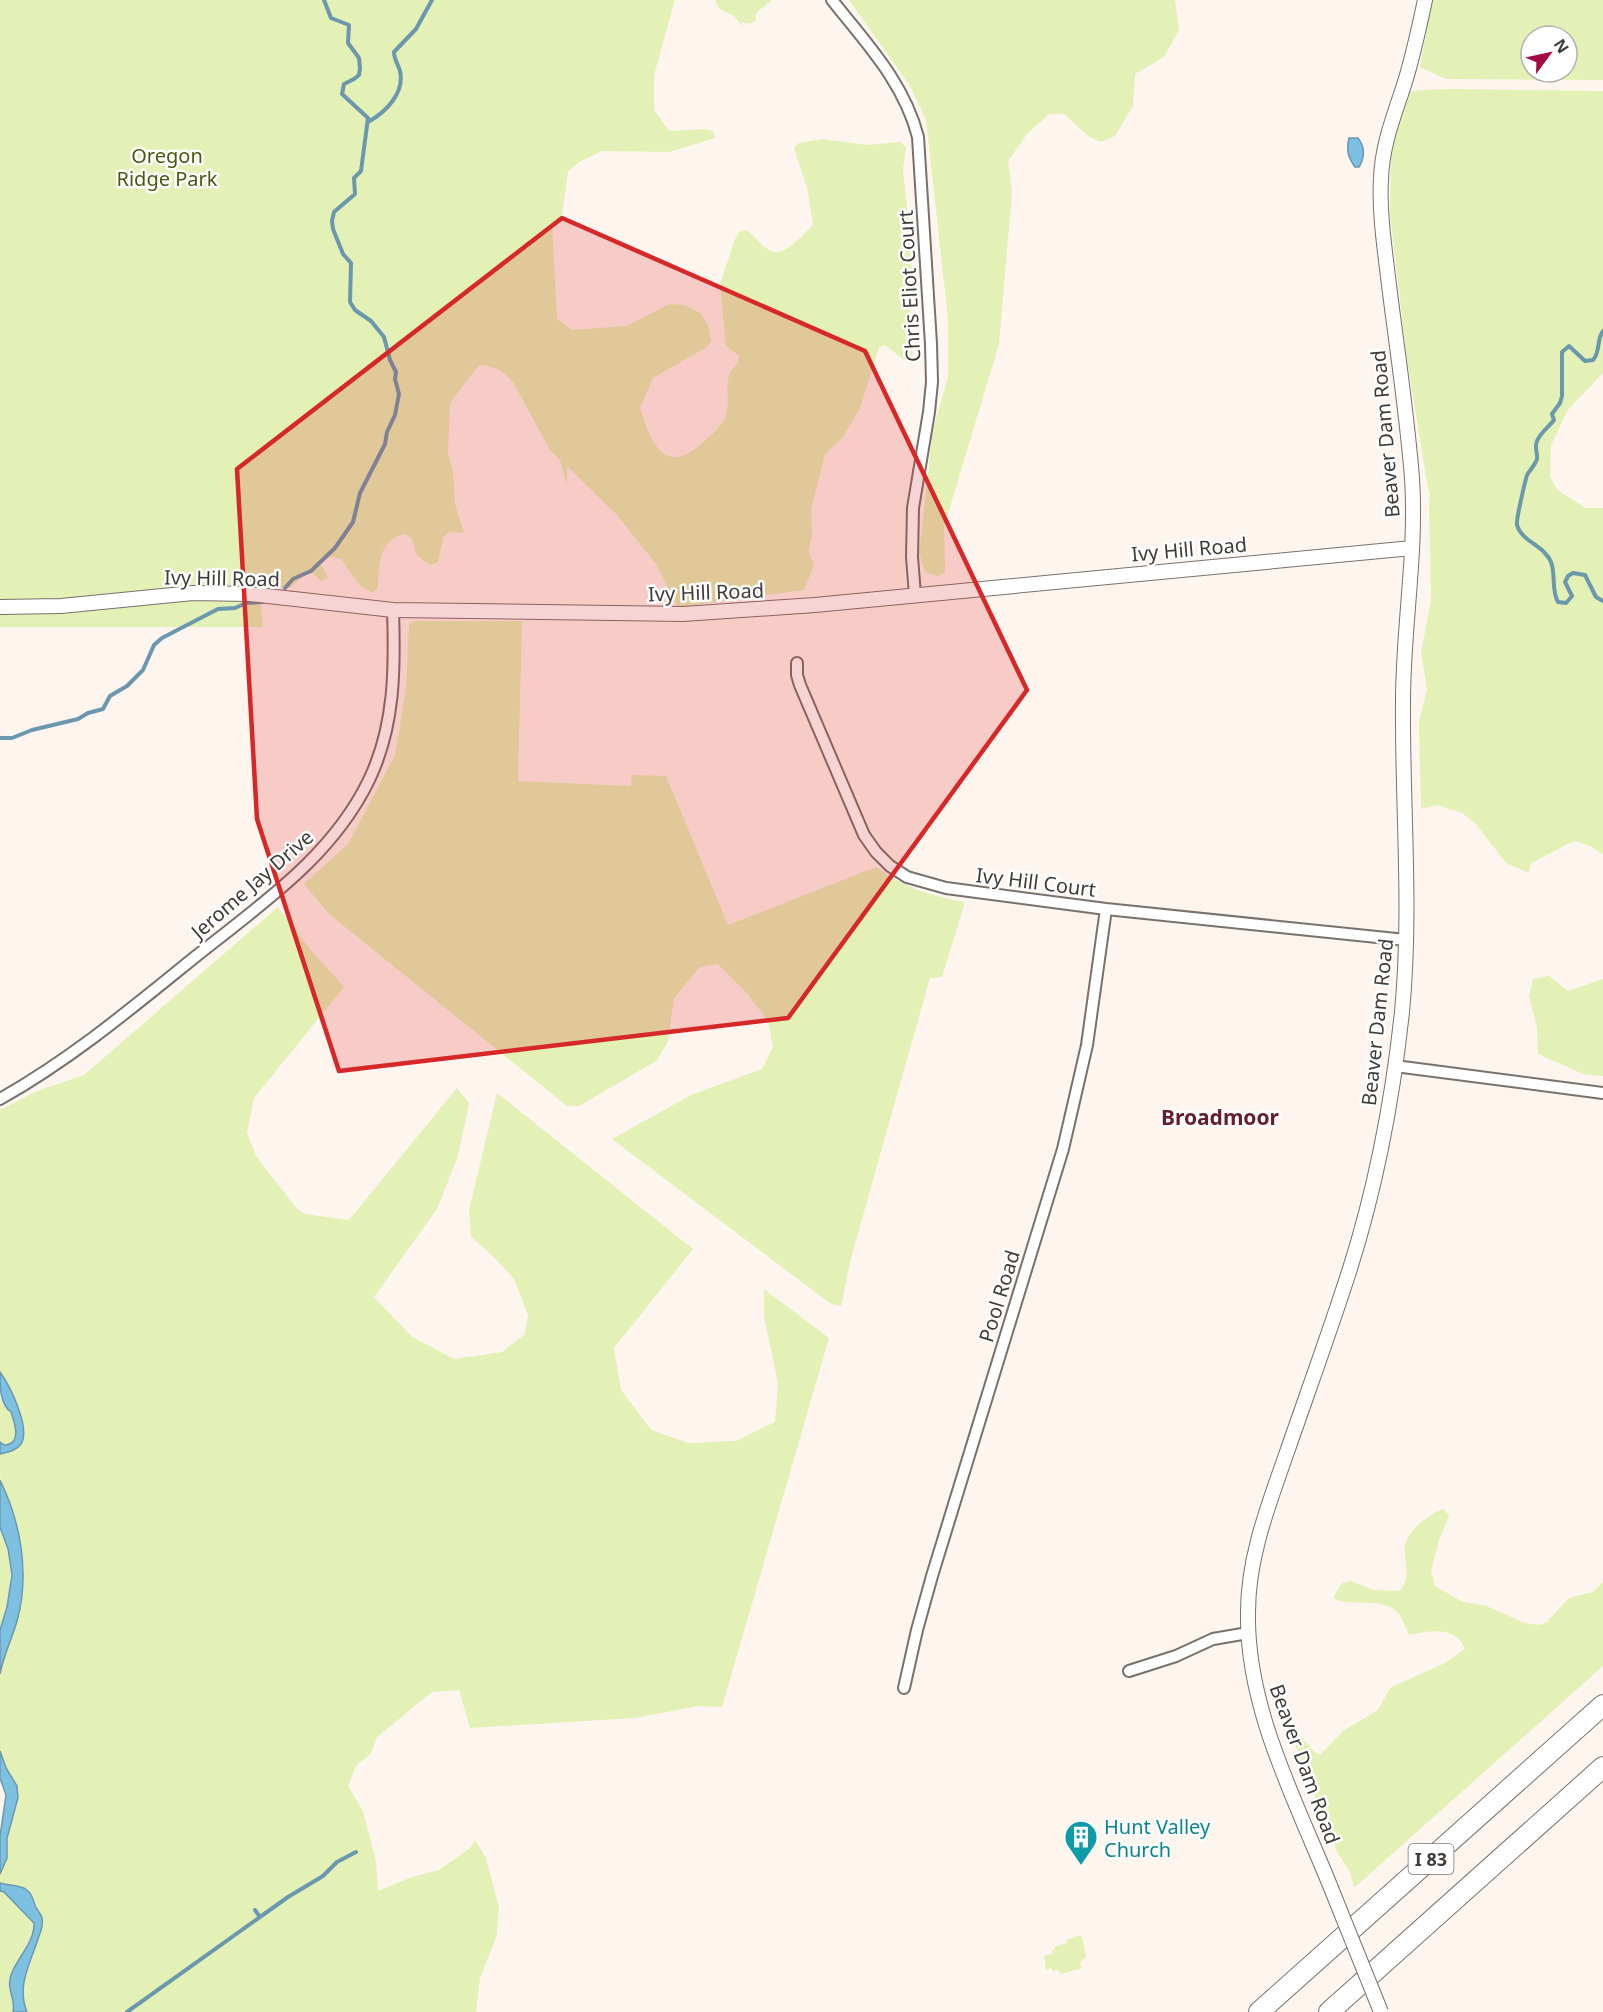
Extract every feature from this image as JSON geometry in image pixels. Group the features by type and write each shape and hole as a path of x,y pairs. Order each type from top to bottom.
{"highway":[{"name":"I 83","path":"1259,2012 1603,1705"},
{"name":"I 83","path":"1329,2012 1603,1767"}],"street":[{"name":"Chris Eliot Court","path":"832,0 901,91 912,115 918,137 932,382 914,508 912,557 915,595"},
{"name":"Beaver Dam Road","path":"1381,2012 1261,1710 1254,1680 1248,1634 1249,1584 1265,1516 1346,1282 1378,1162 1395,1066 1402,1007 1406,940 1403,698 1405,631 1412,548 1412,477 1385,248 1380,181 1388,132 1405,82 1425,0"},
{"name":"Ivy Hill Road","path":"0,607 61,606 193,593 256,595 393,610 683,615 1412,548"},
{"name":"Jerome Jay Drive","path":"0,1099 70,1056 112,1024 286,884 314,858 334,835 353,808 381,749 394,679 393,610"},
{"name":"Ivy Hill Court","path":"797,663 800,685 853,812 870,843 890,866 908,877 946,888 1106,909 1406,940"},
{"name":"Pool Road","path":"904,1688 932,1576 1072,1114 1087,1046 1106,909"},
{"path":"1395,1066 1603,1094"},
{"path":"1129,1671 1176,1656 1214,1639 1248,1634"}],"highlighted area":[{"path":"562,218 865,351 1027,690 788,1018 339,1071 257,819 237,469"}],"green space":[{"name":"Oregon Ridge Park","path":"0,0 675,0 654,75 654,110 669,131 704,129 713,131 715,138 669,152 602,151 579,162 568,172 562,215 552,226 557,319 572,330 627,326 669,304 685,305 700,313 708,325 711,341 707,347 653,378 640,408 654,442 667,456 676,457 687,454 700,445 720,426 727,413 729,376 739,356 726,346 720,284 739,232 747,230 763,246 775,252 793,244 813,225 807,187 794,149 798,143 822,139 868,145 900,142 906,147 903,169 912,255 910,310 914,343 911,359 904,360 885,345 879,348 860,408 843,437 825,454 811,509 812,536 808,551 814,565 804,590 678,607 656,564 617,515 567,466 567,486 560,460 550,450 513,382 501,371 485,365 478,366 450,403 448,453 453,472 455,504 464,533 449,532 443,537 438,562 431,565 417,556 412,539 405,534 396,537 385,547 380,563 378,588 372,593 359,585 341,559 333,557 318,559 328,578 321,581 309,570 290,588 259,587 263,627 0,627"},
{"path":"715,0 772,0 756,13 756,20 750,24 742,22 743,27 733,15 719,9"},
{"path":"849,0 1175,0 1179,30 1164,57 1135,74 1133,106 1115,136 1101,142 1088,136 1064,114 1049,114 1027,134 1008,161 1012,193 999,344 944,527 945,572 938,576 925,572 919,553 933,430 948,377 948,318 926,120 910,86"},
{"path":"1432,0 1603,0 1603,80 1579,80 1579,24 1519,24 1519,79 1446,79 1420,67"},
{"path":"1449,89 1603,91 1603,373 1567,411 1551,446 1550,476 1557,490 1586,508 1603,508 1603,854 1590,846 1574,841 1531,863 1529,873 1506,863 1475,823 1462,813 1438,805 1421,809 1419,721 1427,690 1421,652 1431,601 1430,494 1407,359 1390,214 1391,154 1408,92"},
{"path":"414,621 522,621 518,781 631,786 632,775 666,776 728,925 876,867 918,890 965,902 942,977 930,978 851,1258 841,1306 831,1304 612,1139 691,1095 762,1069 773,1047 768,1021 747,993 718,964 700,967 674,998 668,1042 656,1061 579,1106 567,1106 329,914 304,884 348,844 395,755 406,689 409,625"},
{"path":"278,907 310,949 344,987 254,1098 247,1133 256,1156 297,1209 305,1214 349,1220 457,1088 469,1103 458,1156 437,1209 374,1297 412,1337 454,1359 502,1352 525,1334 528,1315 514,1279 471,1237 469,1210 497,1093 693,1249 614,1348 621,1390 651,1430 688,1443 736,1441 775,1422 778,1384 764,1316 764,1289 829,1338 722,1707 698,1706 635,1718 470,1728 459,1690 432,1692 377,1737 371,1753 356,1766 348,1786 363,1811 376,1861 378,1891 412,1877 439,1870 470,1848 475,1840 486,1858 499,1908 496,1938 480,1978 476,2012 27,2012 22,1986 36,1946 41,1915 31,1893 0,1883 0,1874 5,1864 8,1848 7,1838 18,1803 17,1786 6,1768 0,1751 0,1674 21,1605 24,1567 17,1530 0,1476 0,1454 15,1449 21,1440 23,1431 19,1409 0,1372 0,1110 37,1091 84,1075"},
{"path":"1549,976 1568,991 1603,979 1603,1076 1583,1074 1538,1054 1537,1028 1529,996 1533,979"},
{"path":"0,1398 14,1417 16,1430 14,1441 6,1445 0,1442"},
{"path":"1444,1509 1449,1516 1439,1540 1431,1571 1435,1586 1463,1602 1487,1606 1524,1623 1540,1625 1547,1622 1569,1598 1593,1592 1603,1582 1603,1666 1354,1888 1350,1872 1336,1850 1331,1825 1318,1803 1290,1732 1298,1732 1313,1751 1320,1755 1343,1731 1378,1710 1390,1688 1445,1663 1465,1649 1455,1636 1441,1631 1409,1635 1398,1613 1385,1605 1340,1601 1333,1598 1342,1583 1351,1581 1374,1590 1399,1591 1406,1580 1405,1548 1409,1535 1421,1522"},
{"path":"0,1527 10,1567 10,1590 0,1630"},
{"path":"0,1891 4,1891 34,1923 32,1937 11,1975 13,2012 0,2012"},
{"path":"1081,1935 1086,1954 1080,1962 1082,1968 1061,1974 1058,1970 1053,1971 1051,1968 1046,1970 1044,1956 1053,1954 1054,1947 1067,1943 1066,1940"}],"water":[{"path":"1349,138 1358,138 1362,145 1363,156 1359,167 1355,167 1349,157"},
{"path":"0,1372 18,1407 23,1437 17,1448 0,1454 0,1442 4,1445 13,1442 16,1434 11,1412 7,1409 1,1395"},
{"path":"0,1480 18,1531 23,1585 17,1621 0,1674 0,1630 7,1607 12,1575 8,1549 0,1527"},
{"path":"0,1751 6,1768 17,1786 18,1798 7,1838 7,1858 0,1874 0,1836 6,1795 0,1778"},
{"path":"0,1883 27,1890 42,1918 42,1925 24,1983 24,2002 27,2012 13,2012 10,1981 32,1937 34,1923 4,1892 0,1891"}],"waterway":[{"path":"285,588 293,579 311,571 335,548 353,522 360,493 385,444 387,432 395,415 399,394 395,379 396,372 384,337 371,321 355,310 350,302 351,263 343,254 333,229 334,212 355,194 354,178 361,171 368,118 342,94 344,84 359,75 359,58 348,43 349,25 331,18 324,0"},
{"path":"368,122 381,113 397,94 401,79 394,52 416,29 432,0"},
{"path":"1603,331 1593,360 1585,361 1569,346 1562,352 1562,396 1552,414 1554,420 1537,441 1537,459 1527,475 1517,525 1523,536 1548,556 1558,602 1566,603 1572,596 1565,582 1573,573 1585,575 1596,597 1603,601"},
{"path":"0,738 12,738 32,730 78,719 88,713 103,709 110,696 127,686 143,670 154,645 162,638 218,609 263,602"},
{"path":"127,2012 288,1897 323,1876 337,1862 356,1852"},
{"path":"255,1910 260,1917"}],"place":[{"name":"Hunt Valley Church","path":"1081,1866"}],"district":[{"name":"Broadmoor","path":"1220,1117"}]}
